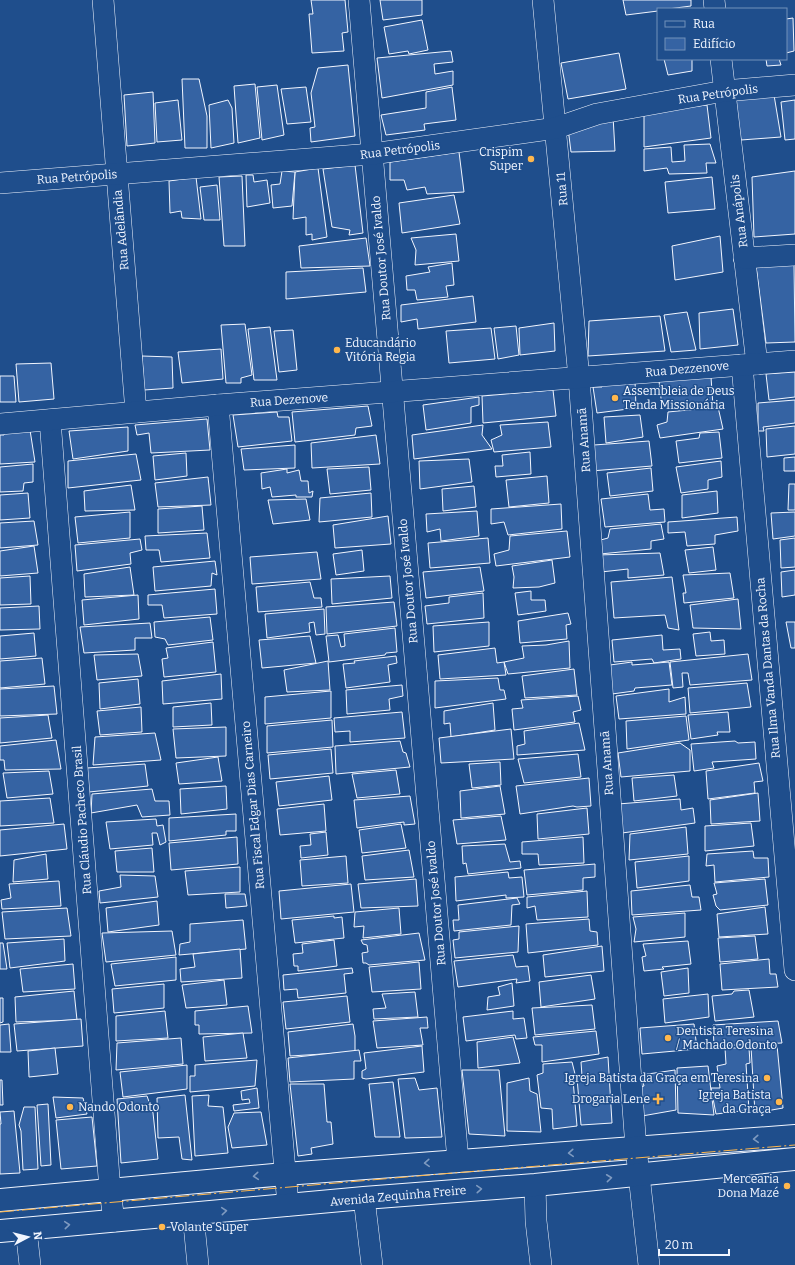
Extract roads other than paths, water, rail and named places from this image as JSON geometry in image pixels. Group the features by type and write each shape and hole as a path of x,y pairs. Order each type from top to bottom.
{"main road":[{"path":"0,1200 285,1174 795,1136"},
{"name":"Avenida Zequinha Freire","path":"0,1231 364,1198 536,1185 795,1159"}],"street":[{"name":"Rua Adelândia","path":"102,0 136,412"},
{"name":"Rua Doutor José Ivaldo","path":"359,0 458,1161"},
{"name":"Rua 11","path":"543,0 579,378"},
{"name":"Rua Anápolis","path":"720,60 744,258 749,364"},
{"name":"Rua Petrópolis","path":"0,183 372,154 556,128 597,114 724,91 795,85"},
{"path":"744,258 795,255"},
{"name":"Rua Dezzenove","path":"579,378 795,361"},
{"name":"Rua Ilma Vanda Dantas da Rocha","path":"749,364 795,970"},
{"name":"Rua Dezenove","path":"0,424 218,405 579,378"},
{"name":"Rua Anamã","path":"579,378 636,1148 650,1265"},
{"name":"Rua Fiscal Edgar Dias Carneiro","path":"218,405 288,1205"},
{"name":"Rua Cláudio Pacheco Brasil","path":"50,420 110,1190 114,1221"},
{"path":"536,1185 536,1221 541,1265"},
{"path":"364,1198 372,1265"},
{"path":"192,1214 198,1265"},
{"path":"26,1229 30,1265"}],"place":[{"name":"Crispim Super","path":"531,159"},
{"name":"Educandário Vitória Regia","path":"337,350"},
{"name":"Assembleia de Deus Tenda Missionária","path":"615,398"},
{"name":"Dentista Teresina / Machado Odonto","path":"668,1038"},
{"name":"Igreja Batista da Graça em Teresina","path":"767,1078"},
{"name":"Drogaria Lene","path":"658,1099"},
{"name":"Igreja Batista da Graça","path":"779,1102"},
{"name":"Nando Odonto","path":"70,1107"},
{"name":"Mercearia Dona Mazé","path":"787,1186"},
{"name":"Volante Super","path":"162,1227"}]}
